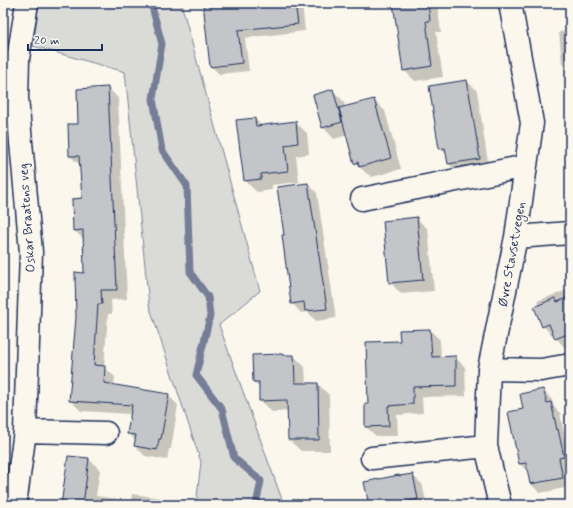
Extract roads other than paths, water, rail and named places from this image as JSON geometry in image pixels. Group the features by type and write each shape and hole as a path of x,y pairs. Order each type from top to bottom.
{"street":[{"name":"Oskar Braatens veg","path":"15,505 25,431 30,252 17,98 18,59 27,3"},
{"name":"Øvre Stavsetvegen","path":"500,505 486,446 489,369 516,237 532,122 510,3"},
{"path":"362,199 526,166"},
{"path":"516,237 570,233"},
{"path":"489,369 541,370 570,364"},
{"path":"25,431 106,434"},
{"path":"372,458 486,446"}],"waterway":[{"path":"151,3 162,44 153,99 162,150 187,186 190,272 208,297 210,316 196,375 222,409 234,458 261,481 256,505"}]}
